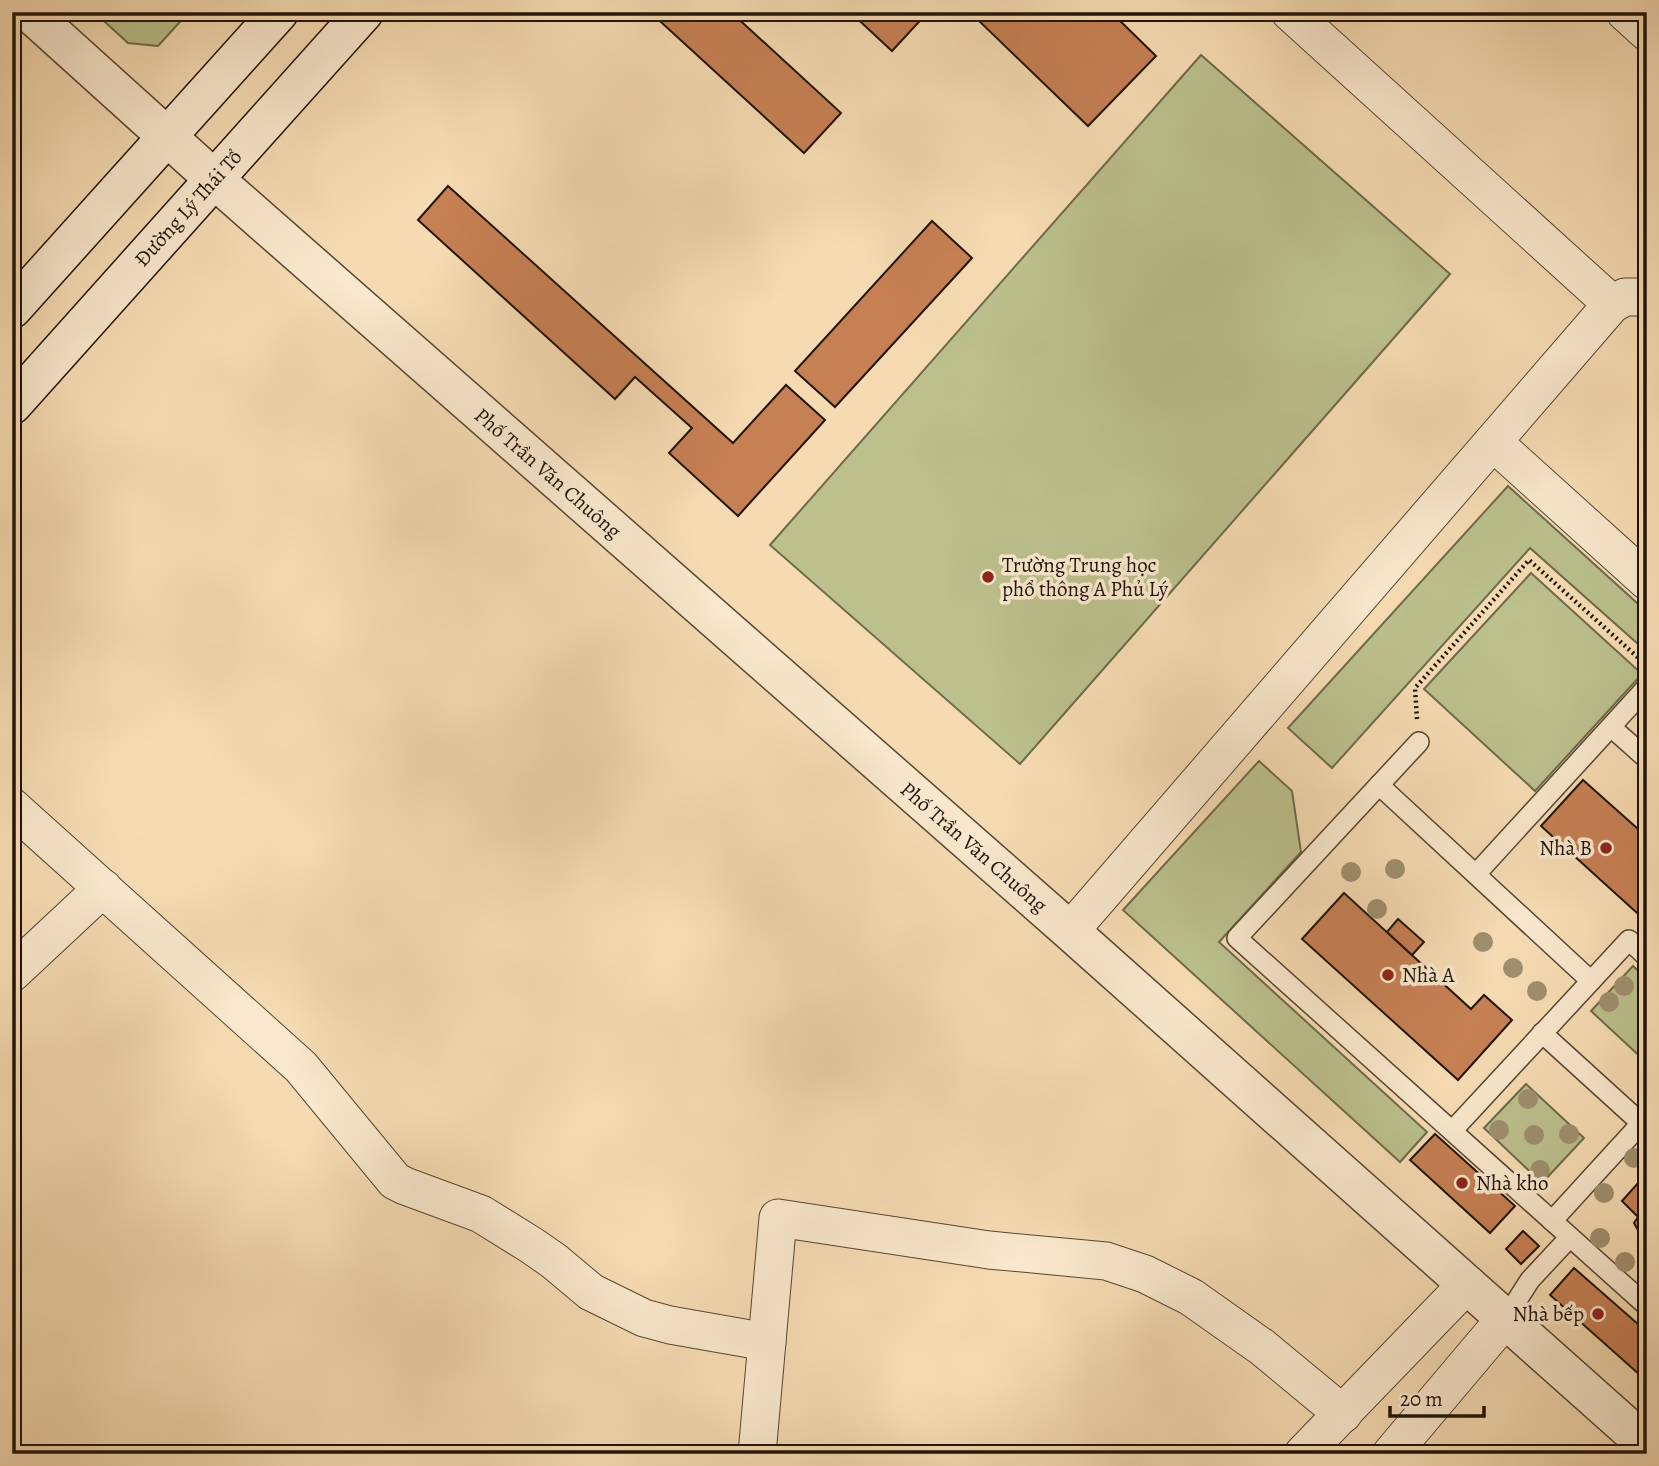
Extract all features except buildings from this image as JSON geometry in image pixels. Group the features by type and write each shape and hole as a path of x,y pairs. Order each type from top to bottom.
{"street":[{"name":"Phố Trần Văn Chuông","path":"29,12 214,179 1070,931 1647,1445"},
{"path":"12,309 278,12"},
{"name":"Đường Lý Thái Tổ","path":"12,405 364,12"},
{"path":"1290,12 1612,304"},
{"path":"1625,12 1647,32"},
{"path":"1070,931 1612,304 1625,297 1647,297"},
{"path":"1493,442 1647,581"},
{"path":"12,807 301,1067 395,1181 481,1214 531,1245 591,1292 644,1318 767,1342"},
{"path":"12,973 103,888"},
{"path":"757,1454 778,1218 989,1250 1106,1261 1145,1274 1191,1297 1262,1347 1343,1414"},
{"path":"1303,1454 1467,1284"},
{"path":"1391,1454 1505,1319"}],"lane":[{"path":"1476,874 1647,687"},
{"path":"1611,727 1647,760"},
{"path":"1419,742 1237,938 1647,1306"},
{"path":"1379,785 1591,981"},
{"path":"1452,1131 1629,940 1647,957"},
{"path":"1542,1033 1644,1120 1552,1221"},
{"path":"1505,1319 1530,1280 1570,1237"}],"path":[{"path":"1419,742 1415,688 1529,560 1647,665"}],"green space":[{"path":"94,12 189,12 158,46 128,43"},
{"path":"1201,55 1450,274 1020,764 770,545"},
{"path":"1508,486 1647,612 1647,652 1530,548 1332,768 1288,728"},
{"path":"1531,573 1642,674 1535,791 1424,689"},
{"path":"1259,761 1292,791 1301,852 1219,942 1427,1132 1400,1162 1123,910"},
{"path":"1633,966 1647,979 1647,1063 1591,1011"},
{"path":"1526,1084 1584,1138 1542,1183 1484,1128"}],"place":[{"name":"Trường Trung học phổ thông A Phủ Lý","path":"988,577"},
{"name":"Nhà B","path":"1606,848"},
{"name":"Nhà A","path":"1388,975"},
{"name":"Nhà kho","path":"1462,1183"},
{"name":"Nhà bếp","path":"1598,1314"}]}
